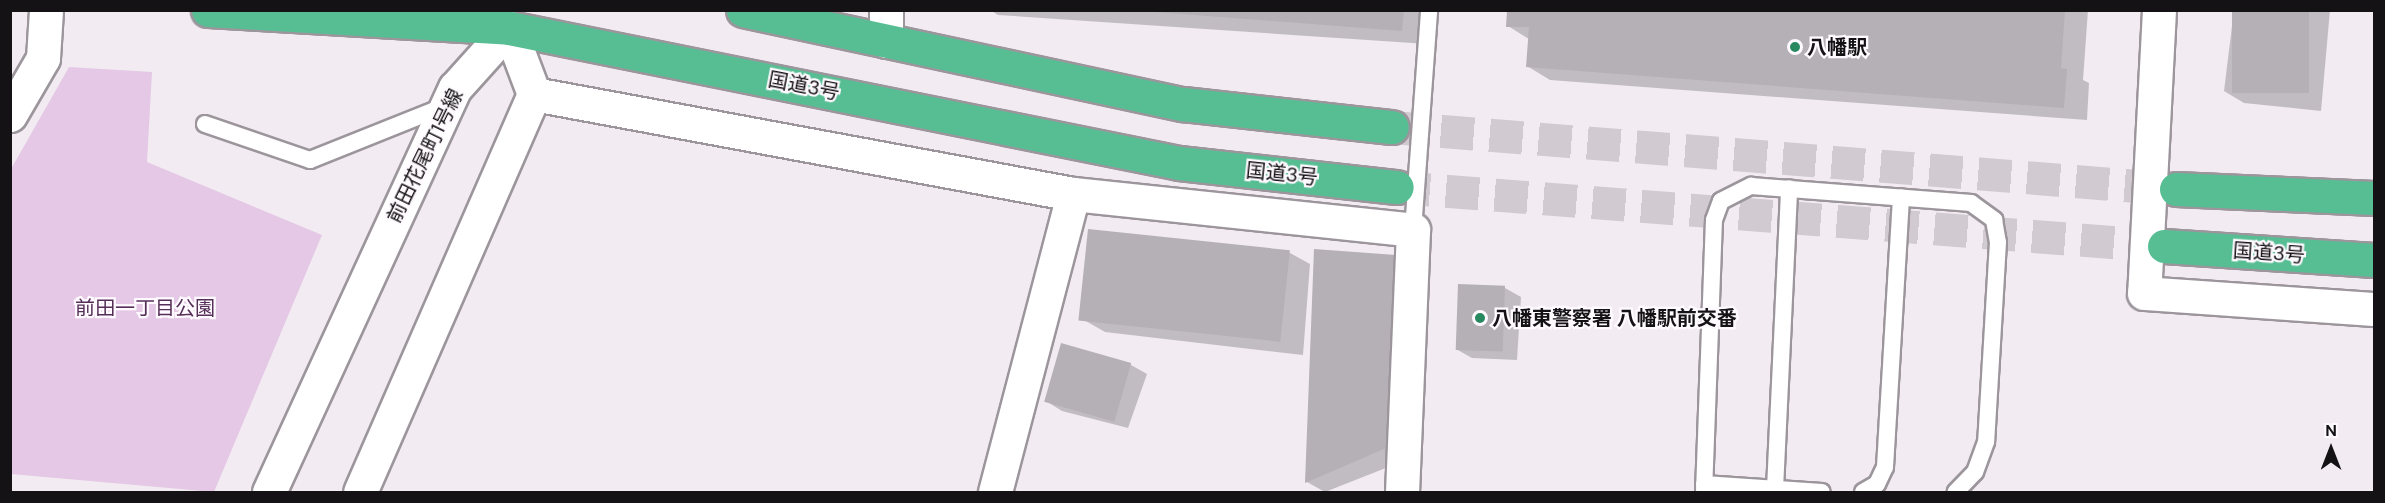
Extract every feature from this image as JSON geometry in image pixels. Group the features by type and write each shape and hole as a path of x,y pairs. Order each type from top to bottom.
{"highway":[{"name":"国道3号","path":"208,10 509,20 1179,163 1397,187"},
{"path":"743,10 886,26 1183,104 1392,127"},
{"path":"2176,189 2374,198"},
{"name":"国道3号","path":"2164,246 2374,260"}],"street":[{"path":"10,115 43,58 46,10"},
{"path":"2159,10 2144,293 2374,309"},
{"path":"360,492 534,94 509,20"},
{"name":"前田花尾町1号線","path":"269,492 455,88 509,20"},
{"path":"534,94 1072,194 1413,230 1402,492"},
{"path":"996,492 1072,194"}],"lane":[{"path":"1413,230 1429,10"},
{"path":"205,124 310,160 447,105"},
{"path":"1822,492 1704,488 1714,220 1721,201 1751,186 1971,202 1994,220 1996,231 1986,442 1975,472 1956,492"},
{"path":"1775,489 1789,188"},
{"path":"1874,490 1885,468 1901,197"}],"green space":[{"name":"前田一丁目公園","path":"69,67 152,72 147,162 322,235 214,492 11,474 11,169"}],"building":[{"path":"1129,10 1404,10 1402,31"},
{"name":"八幡駅","path":"1507,10 2065,10 2061,68 2067,69 2064,108 1526,67 1529,27 1506,27"},
{"path":"2232,10 2309,10 2309,93 2232,93"},
{"path":"1088,229 1290,250 1280,342 1078,320"},
{"path":"1314,249 1396,255 1386,448 1305,483"},
{"name":"八幡東警察署 八幡駅前交番","path":"1458,284 1505,286 1503,352 1456,350"},
{"path":"1061,343 1131,363 1114,422 1044,402"}],"tunnel":[{"path":"1392,127 2176,189"},
{"path":"1397,187 2164,246"}],"place":[{"name":"八幡駅","path":"1795,47"},
{"name":"八幡東警察署 八幡駅前交番","path":"1480,318"}]}
